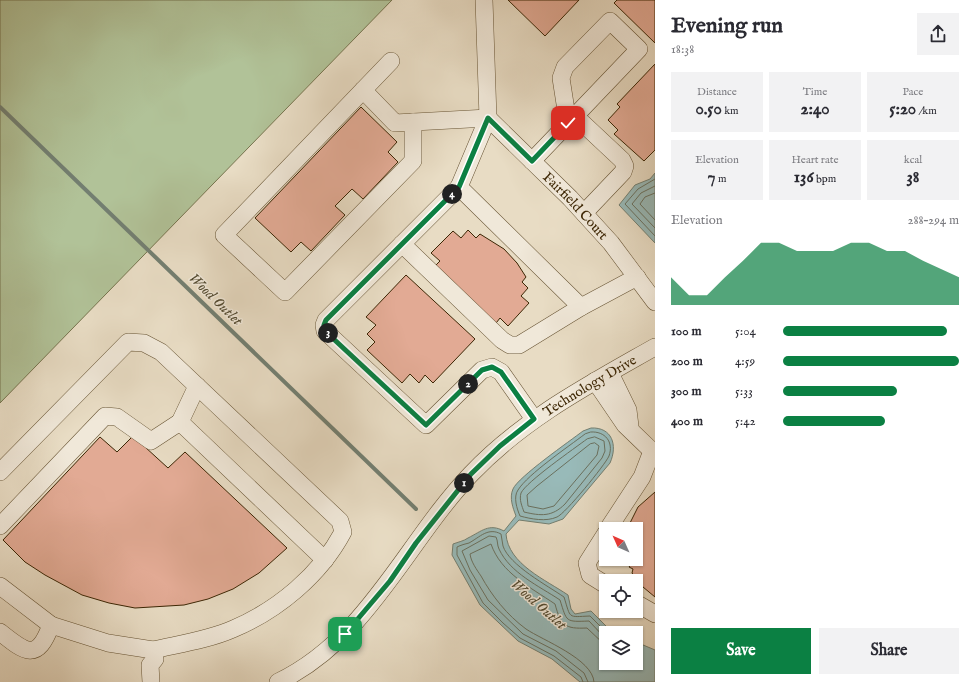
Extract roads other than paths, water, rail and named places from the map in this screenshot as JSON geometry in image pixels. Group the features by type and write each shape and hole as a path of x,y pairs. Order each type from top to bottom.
{"street":[{"path":"484,0 488,118 459,187 326,320 324,325 325,331 426,425 482,370 492,367 501,372 534,419"},
{"path":"532,161 571,119 639,49 610,21 565,67 561,78 571,119 622,160 625,166 624,172 584,213"},
{"path":"390,62 224,235 284,292 413,161 413,122"},
{"path":"363,90 395,123 488,118"},
{"name":"Fairfield Court","path":"488,118 584,213 611,243 655,302"},
{"path":"459,187 581,307"},
{"path":"402,244 502,340 510,345 519,345 581,307 637,277"},
{"path":"0,472 128,342 144,343 161,352 340,521 343,532 334,549 325,560 294,591 270,609 233,630 154,654 108,643 52,625 0,586"},
{"name":"Technology Drive","path":"280,682 309,664 345,634 390,581 416,543 471,474 500,446 534,419 595,381 655,347"},
{"path":"610,373 628,410 632,432"},
{"path":"595,381 625,425 654,451 642,477 613,522"},
{"path":"0,526 105,416 116,417 151,441 180,422 197,386"},
{"path":"180,422 325,560"},
{"path":"599,544 587,563 590,575 599,581"},
{"path":"643,607 655,614"},
{"path":"0,632 20,648 29,650 38,648 45,641 52,625"},
{"path":"151,682 150,665 154,654"},
{"path":"154,654 160,664 163,682"}],"water":[{"path":"655,173 655,243 619,205 635,185 650,179"},
{"path":"591,428 598,428 608,434 613,444 610,463 563,519 549,524 519,520 506,534 508,545 513,554 521,563 539,577 568,595 571,609 575,614 591,611 606,626 599,626 599,670 643,670 643,645 655,650 655,682 580,682 552,659 518,641 480,605 452,555 453,544 465,540 486,529 494,528 504,531 516,516 511,496 517,483 534,468 583,431"}],"waterway":[{"name":"Wood Outlet","path":"0,107 416,509"}]}
